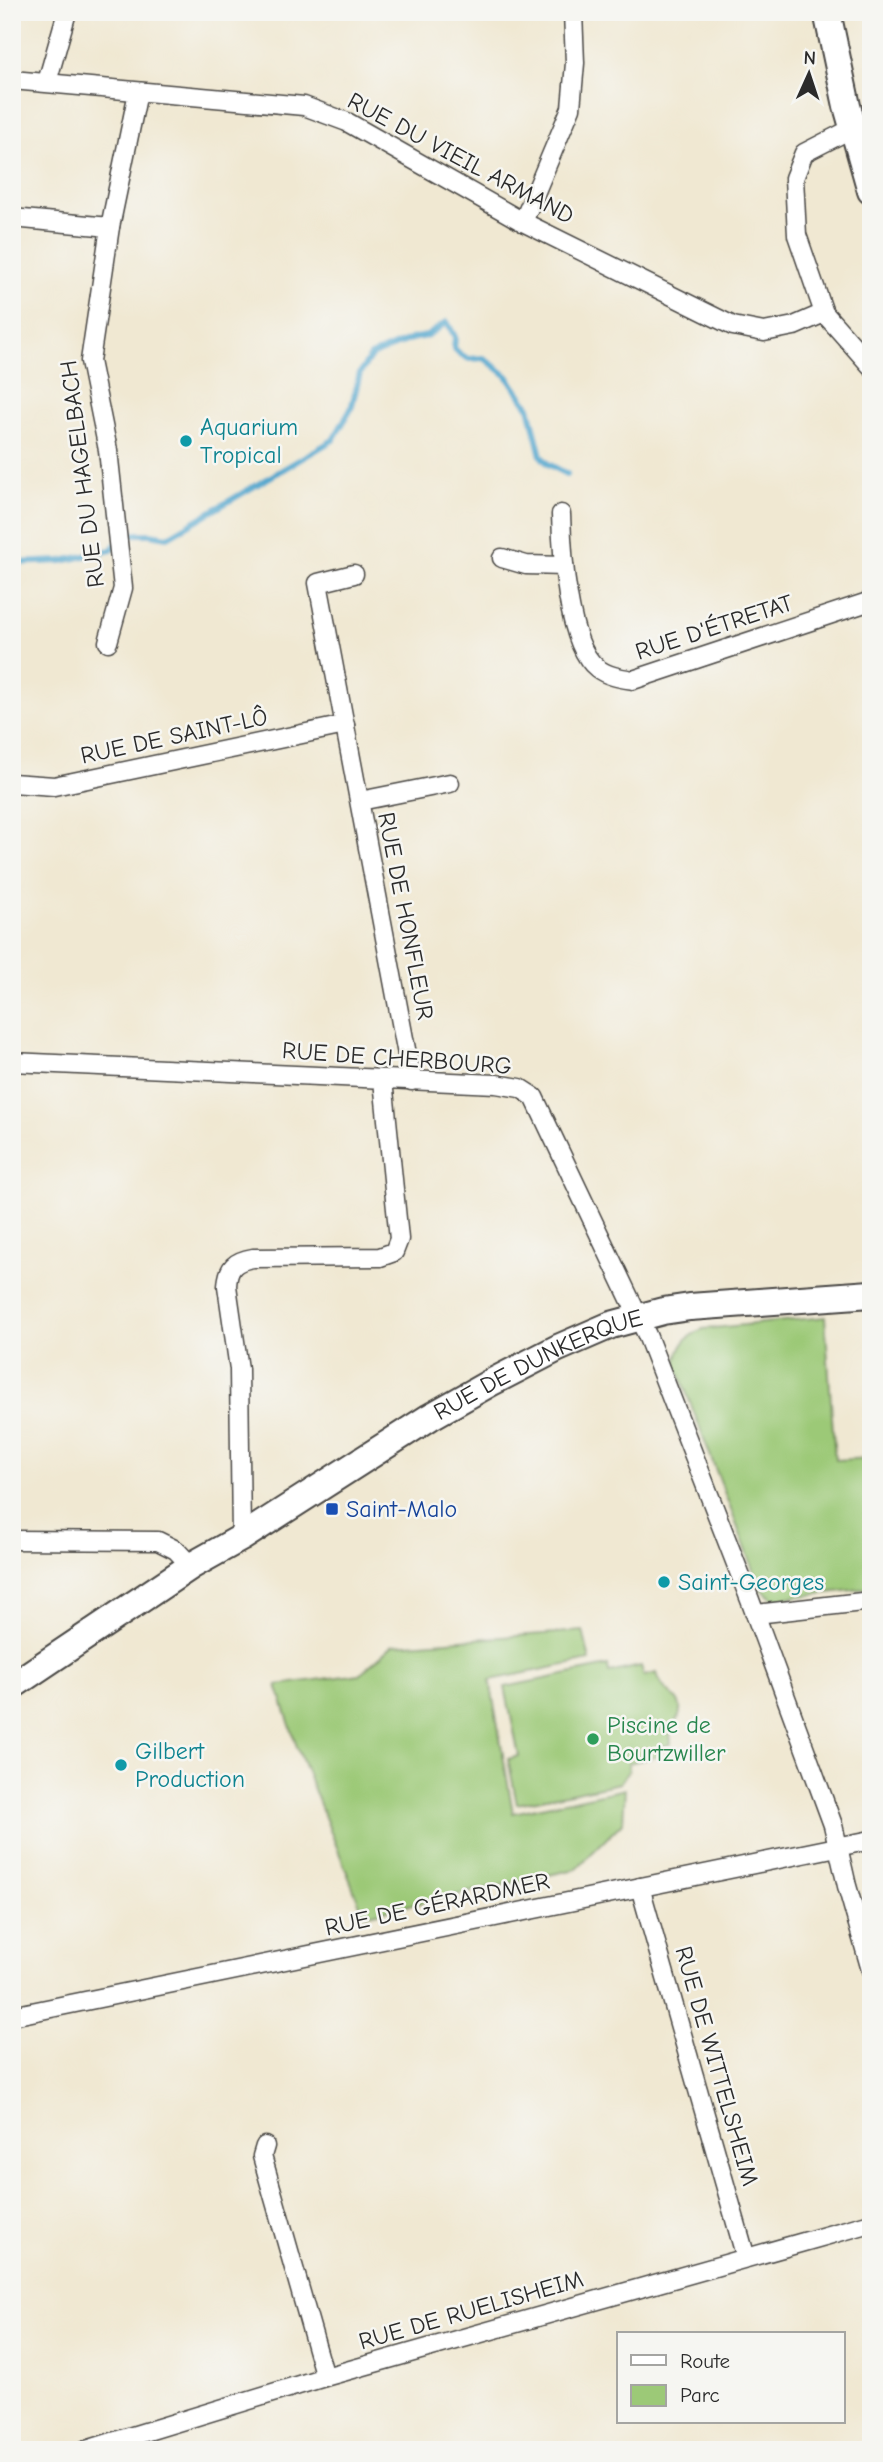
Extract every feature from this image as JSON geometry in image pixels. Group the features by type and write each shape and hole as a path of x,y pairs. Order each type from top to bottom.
{"street":[{"path":"47,82 67,12"},
{"path":"523,222 571,108 575,62 573,12"},
{"path":"827,12 871,191"},
{"name":"RUE DU VIEIL ARMAND","path":"12,79 304,106 347,122 523,222 733,326 764,332 794,326 824,313"},
{"name":"RUE DU HAGELBACH","path":"108,642 123,588 108,450 90,361 110,227 138,92"},
{"path":"860,140 804,153 794,178 797,235 824,313 871,366"},
{"path":"12,218 110,227"},
{"name":"RUE D'ÉTRETAT","path":"561,514 562,551 577,639 585,655 597,669 616,677 633,680 871,600"},
{"path":"502,558 527,565 564,566"},
{"name":"RUE DE HONFLEUR","path":"354,574 318,583 412,1081"},
{"name":"RUE DE SAINT-LÔ","path":"12,783 54,786 345,725"},
{"name":"RUE DE HONFLEUR","path":"360,801 450,783"},
{"name":"RUE DE CHERBOURG","path":"12,1062 510,1086 520,1088 534,1097 639,1317 756,1615 827,1805 871,1970"},
{"path":"241,1538 239,1369 227,1286 231,1268 236,1263 253,1258 388,1256 398,1247 383,1080"},
{"name":"RUE DE DUNKERQUE","path":"12,1686 191,1566 241,1538 404,1433 490,1383 558,1348 611,1325 690,1307 871,1294"},
{"path":"12,1540 158,1541 176,1550 191,1566"},
{"path":"756,1615 871,1601"},
{"name":"RUE DE GÉRARDMER","path":"12,2016 871,1840"},
{"name":"RUE DE WITTELSHEIM","path":"640,1888 746,2258"},
{"path":"265,2146 262,2156 325,2377"},
{"name":"RUE DE RUELISHEIM","path":"86,2450 325,2377 871,2223"}],"green space":[{"path":"825,1317 835,1460 871,1458 871,1588 773,1599 761,1589 676,1365 677,1359 688,1339 703,1329"},
{"path":"583,1631 590,1660 490,1680 513,1813 625,1789 623,1822 576,1869 364,1915 297,1747 277,1685 360,1674 393,1645"},
{"name":"Piscine de Bourtzwiller","path":"608,1666 609,1673 641,1666 644,1676 657,1673 660,1682 679,1704 677,1721 670,1734 671,1744 658,1747 660,1756 628,1763 629,1770 620,1783 517,1804 508,1759 519,1756 505,1687"}],"waterway":[{"path":"122,536 150,534 168,537 333,440 351,409 360,373 371,356 411,339 427,336 447,322 455,337 454,348 460,354 469,359 484,358 507,376 529,407 541,456 548,464 567,474"},
{"path":"12,563 62,561 111,550 115,545"}],"place":[{"name":"Aquarium Tropical","path":"186,441"},
{"name":"Saint-Malo","path":"332,1509"},
{"name":"Saint-Georges","path":"664,1582"},
{"name":"Piscine de Bourtzwiller","path":"593,1739"},
{"name":"Gilbert Production","path":"121,1765"}]}
